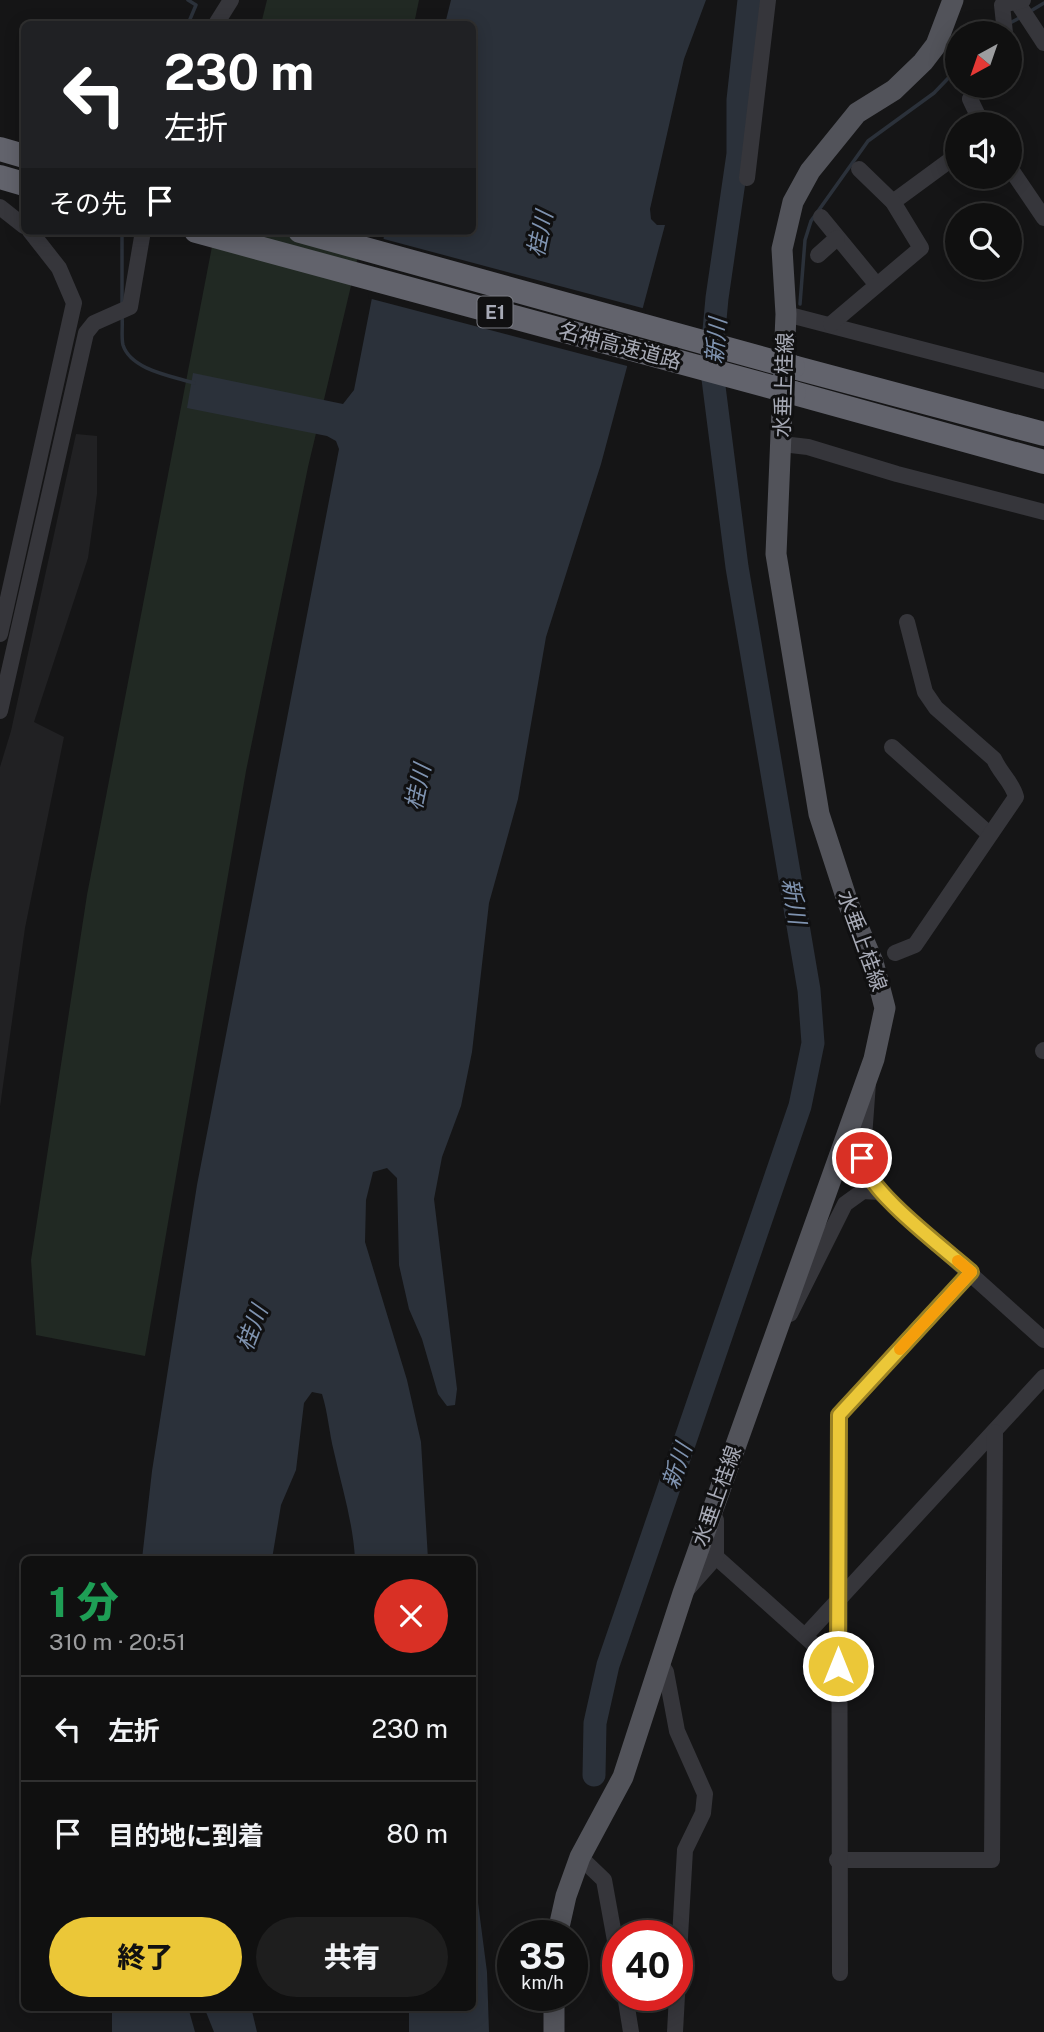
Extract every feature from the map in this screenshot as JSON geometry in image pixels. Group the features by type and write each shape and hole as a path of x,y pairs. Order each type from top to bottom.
{"highway":[{"path":"0,149 21,155"},
{"path":"0,177 21,183"},
{"name":"名神高速道路","path":"211,235 1044,462"},
{"name":"名神高速道路","path":"314,235 1044,434"}],"main road":[{"name":"水垂上桂線","path":"561,1920 566,1896 580,1857 623,1777 683,1593 868,1073 885,1008 873,962 848,904 819,814 776,554 786,314 782,249 787,218 800,186 842,128 857,113 894,90 923,62 936,45 953,0"},
{"path":"554,2011 554,2032"}],"street":[{"path":"218,21 231,0"},
{"path":"747,178 768,0"},
{"path":"1004,21 1002,5 1023,8 1044,43"},
{"path":"893,202 945,164"},
{"path":"831,324 921,248 893,202 859,169"},
{"path":"1022,186 1044,218"},
{"path":"0,207 21,224"},
{"path":"821,217 876,284"},
{"path":"0,634 74,303 59,268 33,235"},
{"path":"0,711 86,332 94,323 130,307 142,235"},
{"path":"818,255 838,238"},
{"path":"786,314 1042,378"},
{"path":"782,444 808,447 897,474 1044,512"},
{"path":"895,953 915,945 974,863 989,834 1016,797 994,759 936,708 925,692 907,622"},
{"path":"892,747 989,834"},
{"path":"868,1073 869,1105 862,1165 879,1192 1044,1340"},
{"path":"775,1332 794,1309 845,1204 863,1191 879,1192"},
{"path":"840,1973 837,1860 839,1415 971,1272"},
{"path":"806,1635 1044,1377"},
{"path":"837,1860 992,1860 995,1432"},
{"path":"683,1593 716,1557 716,1520 712,1512"},
{"path":"716,1557 838,1666"},
{"path":"660,1663 666,1672 677,1731 705,1794 703,1813 685,1850 681,1920"},
{"path":"580,1857 598,1871 604,1880 611,1920"},
{"path":"628,2011 631,2032"},
{"path":"675,2032 676,2011"}],"shaded area":[{"path":"267,0 419,0 415,21 262,21"},
{"path":"214,235 363,235 308,467 246,771 145,1356 36,1335 31,1260 87,895"},
{"path":"76,434 97,436 97,494 88,558 34,722 64,737 25,928 0,1107 0,767 11,731"}],"water":[{"name":"桂川","path":"451,0 706,0 684,59 650,209 651,219 657,225 665,225 601,464 546,637 518,799 489,903 472,1052 461,1106 442,1157 434,1199 457,1389 455,1405 447,1406 438,1394 422,1339 409,1309 399,1265 397,1178 387,1168 373,1172 366,1200 365,1242 407,1380 421,1442 428,1556 355,1556 350,1518 324,1401 322,1394 312,1392 304,1403 296,1470 281,1505 272,1556 142,1556 152,1471 197,1185 339,449 336,441 327,436 187,408 193,373 343,404 354,390 384,235 476,235 476,21 446,21"},
{"path":"476,1887 487,1972 489,2032 409,2032 409,2011 476,2011"},
{"path":"112,2011 189,2011 195,2032 112,2032"},
{"path":"206,2011 252,2011 257,2032 214,2032"}],"pier":[{"path":"380,238 646,309 631,367 368,298"}],"waterway":[{"path":"188,0 196,5 189,21"},
{"name":"新川","path":"594,1775 595,1723 608,1665 800,1106 813,1043 809,990 737,567 711,363 717,298 738,154 738,100 749,0"},
{"path":"1029,12 1044,3"},
{"path":"1014,21 1023,16"},
{"path":"800,304 805,240 811,221 868,141 934,93 945,82"},
{"path":"122,235 122,306"},
{"path":"122,317 123,345 134,361 153,371 194,383"}],"slow traffic":[{"path":"900,1349 971,1272 958,1261"}],"route":[{"path":"838,1666 839,1415 971,1272 879,1192 866,1175 862,1158"}]}
